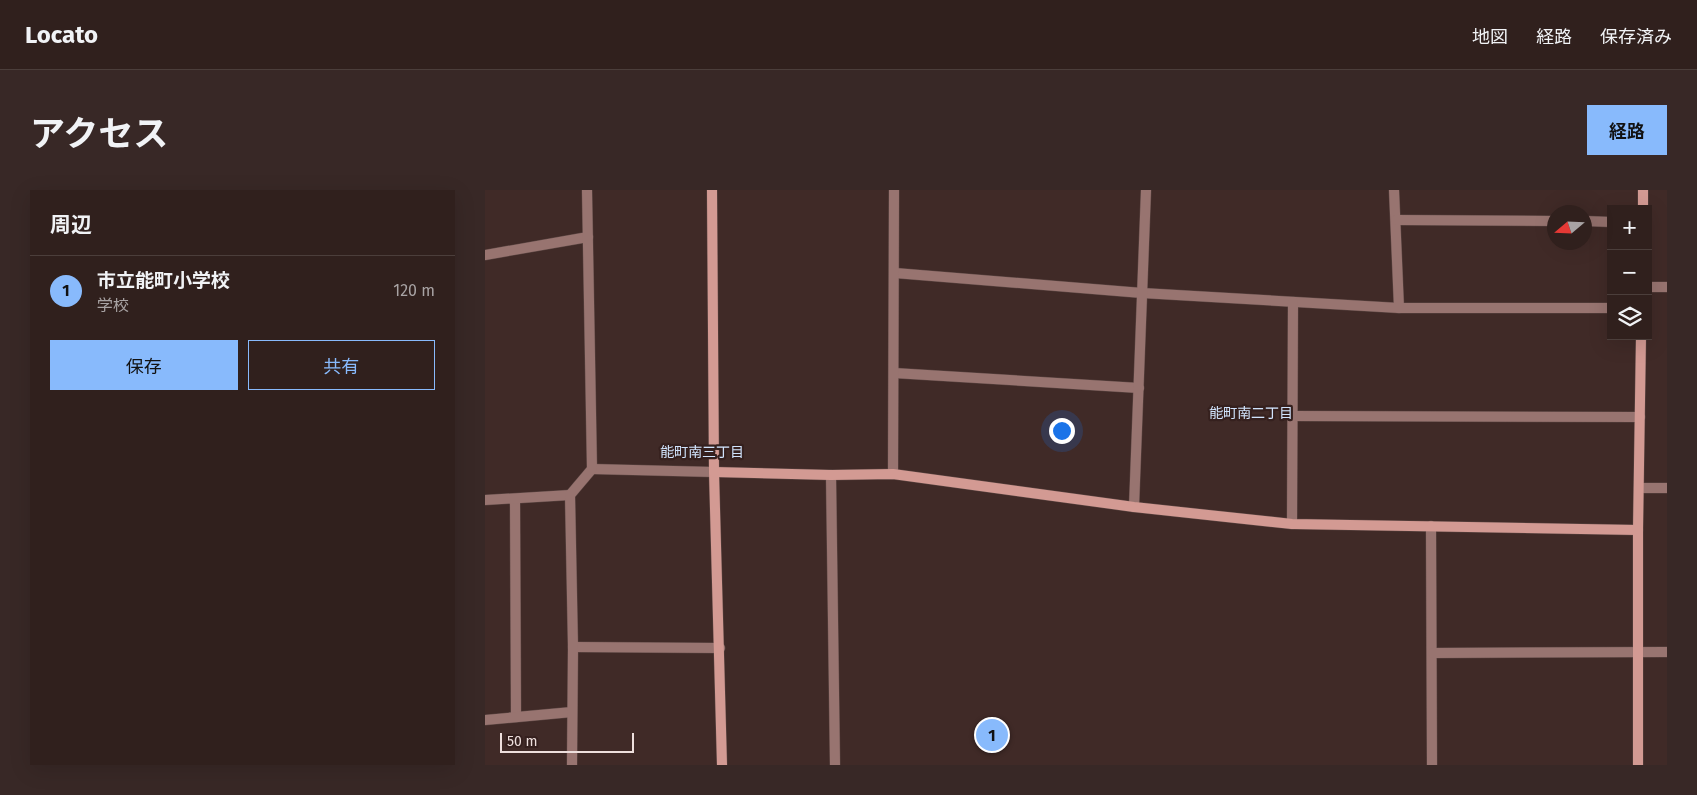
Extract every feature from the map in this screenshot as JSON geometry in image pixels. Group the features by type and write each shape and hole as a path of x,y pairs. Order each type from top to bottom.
{"street":[{"path":"571,765 573,648 570,496 592,469 587,190"},
{"path":"712,190 715,472 722,765"},
{"path":"893,474 894,190"},
{"path":"1134,507 1145,190"},
{"path":"1394,190 1399,308"},
{"path":"1643,190 1643,205"},
{"path":"1396,220 1547,221"},
{"path":"1592,221 1607,222"},
{"path":"485,255 588,237"},
{"path":"895,274 1142,293 1399,308 1607,308"},
{"path":"1652,287 1667,287"},
{"path":"1292,524 1293,302"},
{"path":"1638,765 1638,530 1641,340"},
{"path":"894,373 1139,388"},
{"path":"1292,416 1640,416"},
{"path":"592,469 831,476 893,474 1134,507 1292,524 1638,530"},
{"path":"831,476 835,765"},
{"path":"1639,488 1667,488"},
{"path":"485,500 570,496"},
{"path":"515,499 516,717"},
{"path":"1431,526 1432,765"},
{"path":"573,648 720,648"},
{"path":"1433,653 1667,652"},
{"path":"485,720 572,712"}],"place":[{"name":"市立能町小学校","path":"992,735"}],"district":[{"name":"能町南二丁目","path":"1251,413"},
{"name":"能町南三丁目","path":"702,452"}]}
